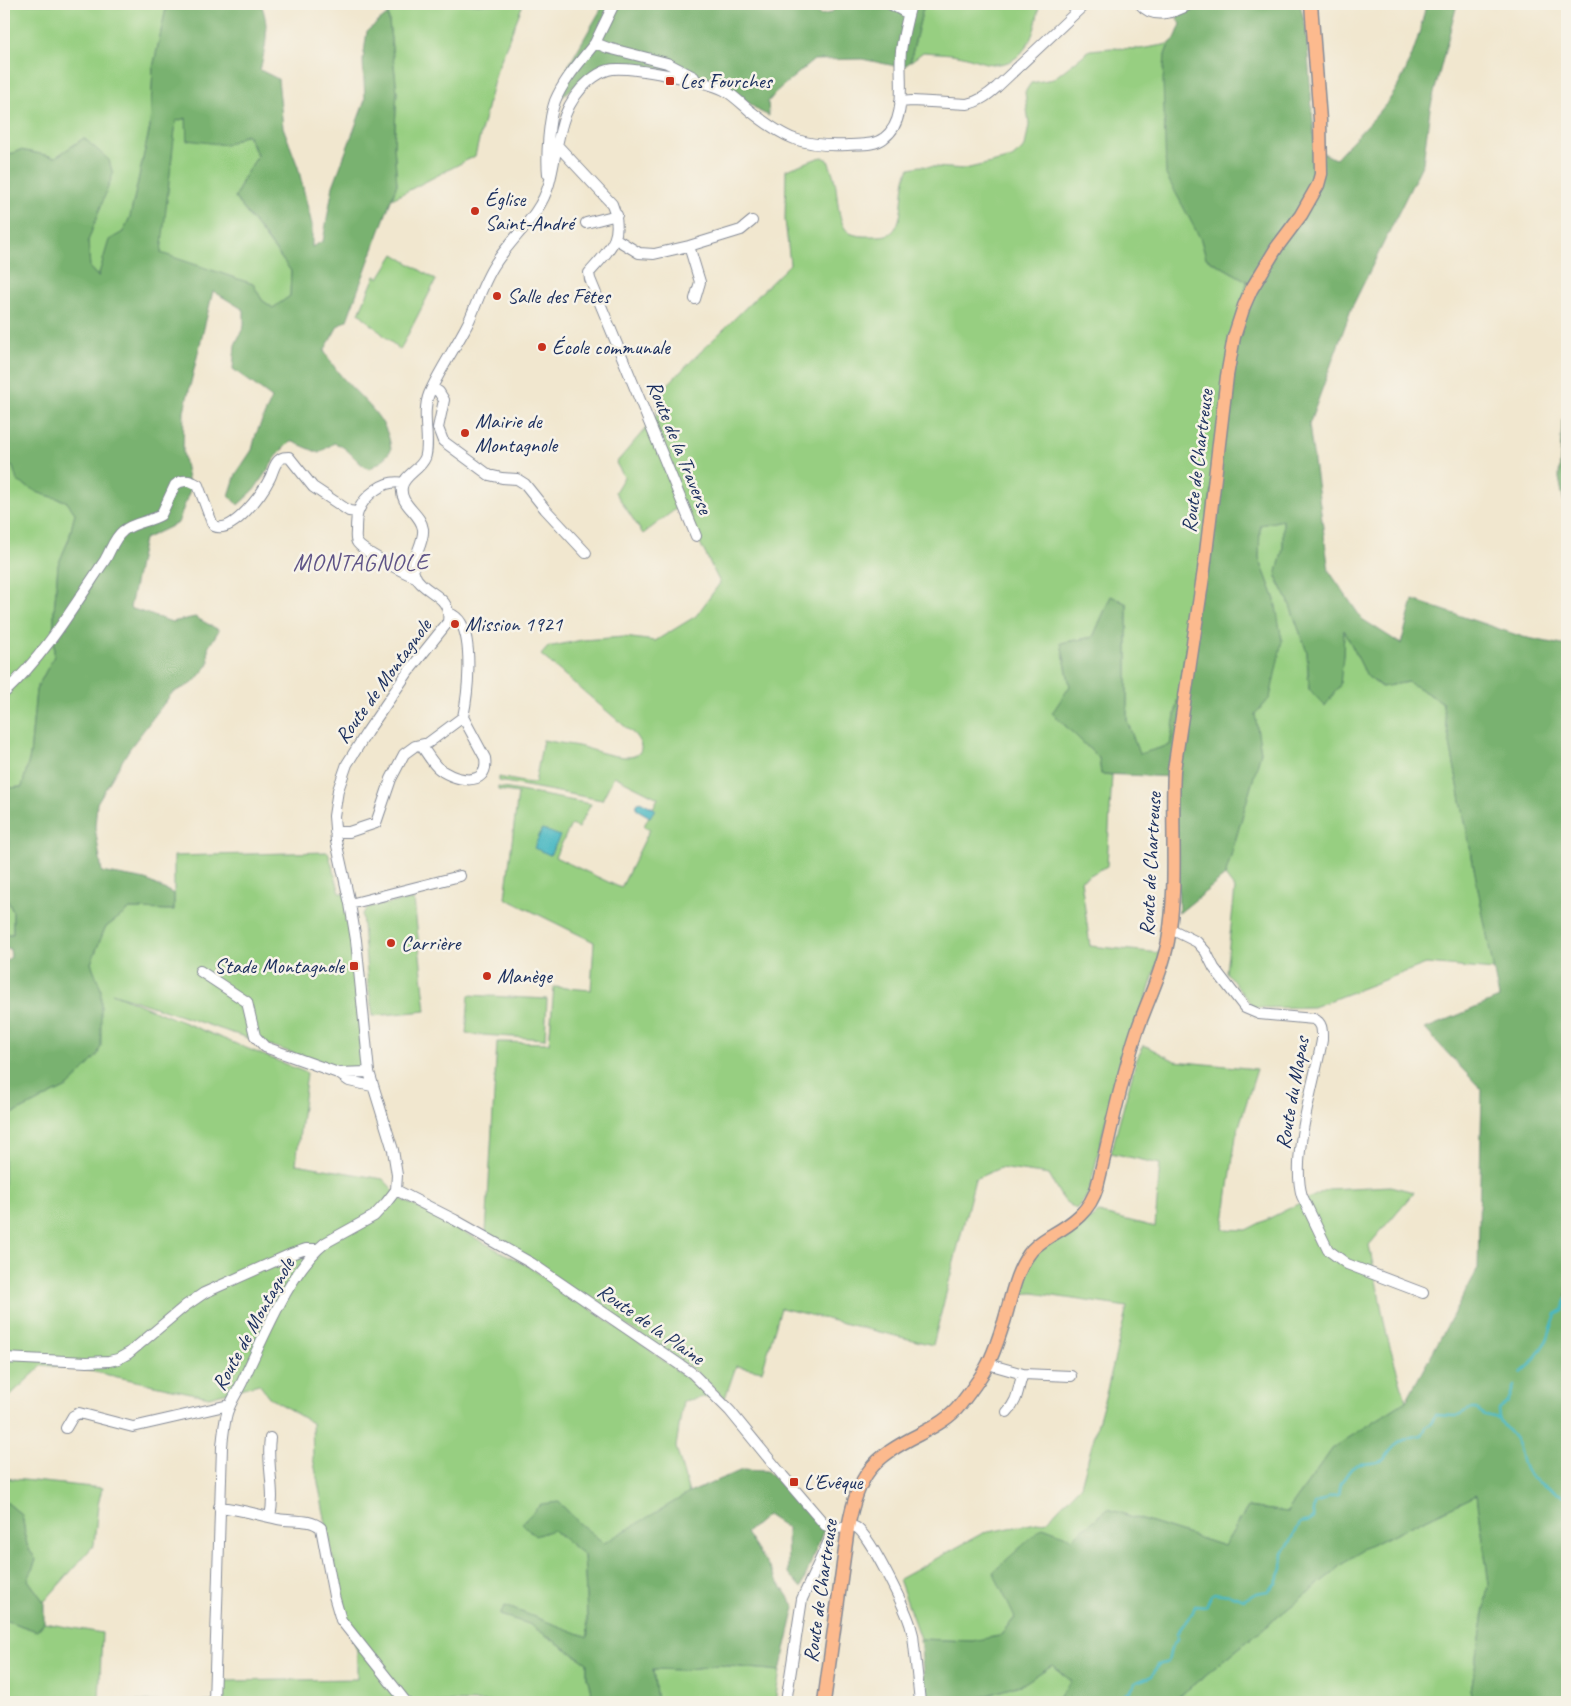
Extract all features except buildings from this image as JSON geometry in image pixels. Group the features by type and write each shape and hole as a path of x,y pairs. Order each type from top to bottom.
{"main road":[{"name":"Route de Chartreuse","path":"824,1702 848,1528 856,1494 867,1472 891,1449 945,1420 954,1411 988,1364 997,1343 1024,1260 1036,1246 1078,1218 1090,1205 1094,1196 1137,1030 1161,967 1169,928 1174,871 1174,770 1204,570 1227,376 1234,337 1251,290 1277,247 1301,215 1322,174 1311,4"}],"street":[{"path":"549,185 547,162 555,102 571,74 595,43 614,4"},
{"path":"890,4 908,14"},
{"path":"595,43 667,63 702,82 722,89 769,126 796,141 818,145 868,144 879,142 885,138 893,127 900,102 900,64 911,4"},
{"path":"900,102 974,103 992,91 1085,4"},
{"path":"1140,4 1148,11 1165,14 1176,12 1190,4"},
{"path":"416,577 414,564 423,537 423,530 419,518 402,497 403,484 419,468 425,457 426,410 429,395 440,371 467,325 492,269 535,213 549,185 561,123 572,100 587,83 604,71 623,68 702,82"},
{"path":"556,144 612,204 617,215 616,239 639,253 647,254 689,246 741,230 752,221"},
{"path":"586,223 617,215"},
{"name":"Route de la Traverse","path":"616,239 589,273 590,279 696,536"},
{"path":"689,246 700,282 695,299"},
{"path":"433,388 439,392 444,400 438,428 443,441 489,475 517,479 525,484 545,509 586,553"},
{"path":"4,693 52,639 120,534 133,526 162,515 175,485 179,482 188,480 198,485 212,523 220,528 232,522 248,509 265,487 278,460 284,456 290,457 314,488 349,511 357,512 372,492 392,483 403,484"},
{"name":"Route de Montagnole","path":"214,1702 223,1438 229,1405 239,1389 273,1317 300,1271 317,1249 374,1216 396,1190 396,1163 369,1072 356,940 335,832 335,806 347,764 403,680 448,622 449,613 439,597 416,577 406,574 359,546 356,536 357,512"},
{"path":"421,745 436,766 450,776 473,779 480,776 486,765 485,758 463,718 468,650 461,623 449,613"},
{"path":"335,832 349,832 376,823 391,779 404,754 415,746 428,743 463,718"},
{"path":"350,904 460,876"},
{"name":"Route du Mapas","path":"1169,928 1196,942 1206,952 1214,968 1245,1008 1259,1014 1314,1019 1321,1024 1323,1029 1322,1040 1304,1125 1298,1177 1302,1196 1328,1250 1347,1264 1424,1293"},
{"path":"200,971 247,1002 255,1036 265,1048 338,1073 349,1080 372,1086"},
{"path":"338,1073 369,1072"},
{"name":"Route de la Plaine","path":"396,1190 455,1220 531,1263 692,1373 730,1411 825,1525 834,1528"},
{"path":"4,1358 87,1362 118,1359 129,1353 185,1306 204,1293 291,1254 306,1249 317,1249"},
{"path":"988,1364 1023,1374 1071,1376"},
{"path":"1007,1412 1014,1406 1017,1399 1018,1388 1023,1374"},
{"path":"66,1428 73,1416 79,1413 128,1426 139,1427 229,1405"},
{"path":"270,1438 269,1449 273,1499 270,1517"},
{"path":"220,1507 251,1511 270,1517 309,1522 321,1528 334,1596 341,1620 406,1702"},
{"path":"786,1702 802,1600 834,1528 855,1527 867,1538 906,1613 913,1635 920,1702"}],"green space":[{"path":"4,4 167,4 153,68 150,127 130,217 123,232 109,241 98,277 90,268 88,241 97,213 84,138 56,157 20,150 4,157"},
{"path":"167,4 261,4 264,12 266,37 260,70 278,79 283,127 298,167 312,225 312,247 323,241 333,186 365,100 363,60 367,31 388,14 397,91 394,146 397,184 347,320 338,326 324,351 339,374 380,419 389,439 391,450 382,461 369,469 344,447 334,443 319,453 291,441 279,453 254,490 238,505 229,496 236,474 252,450 256,434 272,398 233,369 235,345 244,326 244,310 213,291 184,411 183,452 190,490 178,523 144,539 130,608 172,622 195,617 219,630 208,648 209,664 193,683 172,693 130,748 97,803 95,827 102,872 146,880 174,894 174,910 130,909 105,928 91,963 101,989 101,1046 97,1056 69,1086 4,1118 4,962 11,957 10,949 4,949 4,934 13,934 13,912 4,892 4,864 9,841 4,831 4,786 6,788 22,787 30,756 36,690 54,656 54,612 58,565 69,539 75,513 66,501 39,493 17,481 13,467 4,464 4,157 20,150 56,157 84,138 109,160 113,174 88,241 90,268 98,277 109,240 123,232 130,217 150,127 153,68","holes":["186,118 187,140 226,145 247,134 258,156 245,175 235,198 291,271 290,296 273,308 262,300 253,284 161,253 176,121"]},
{"path":"387,4 523,4 496,72 475,156 392,199 397,184 394,146 397,91"},
{"path":"604,4 808,4 820,15 831,13 839,4 924,4 910,62 906,65 900,67 862,59 814,60 779,89 768,102 769,116 759,111 721,81 619,62 585,78 557,101 566,70"},
{"path":"924,4 1039,4 1032,36 1021,53 1013,60 992,64 958,55 923,52 910,62"},
{"path":"1182,4 1300,4 1306,28 1315,149 1335,159 1375,118 1394,93 1412,56 1426,4 1457,4 1430,109 1423,163 1352,307 1309,425 1329,571 1362,619 1401,644 1413,600 1523,637 1567,646 1567,1702 1469,1702 1489,1585 1477,1495 1362,1549 1172,1702 1056,1702 1071,1681 1052,1665 1023,1684 966,1702 926,1702 920,1639 972,1641 999,1636 1015,1618 993,1572 1043,1527 1072,1538 1108,1509 1224,1546 1248,1507 1287,1512 1333,1448 1406,1401 1478,1269 1482,1090 1425,1029 1499,998 1442,702 1408,682 1382,687 1367,676 1344,630 1340,685 1325,706 1309,689 1307,652 1288,600 1276,576 1283,549 1283,520 1260,525 1259,558 1275,600 1282,641 1270,698 1255,714 1261,752 1225,876 1179,913 1174,777 1101,774 1099,758 1052,713 1070,686 1061,643 1093,637 1111,596 1127,604 1127,720 1139,754 1170,745 1247,281 1206,258 1201,240 1166,175 1163,80 1165,55 1169,44 1175,39 1181,24 1177,19"},
{"path":"1169,44 1165,55 1206,258 1247,281 1170,745 1139,755 1127,720 1127,604 1111,596 1093,637 1061,643 1070,686 1053,714 1099,758 1101,774 1112,775 1107,866 1081,880 1090,946 1161,953 1106,1120 1090,1188 1086,1198 1076,1209 1063,1200 1049,1175 1000,1168 975,1179 933,1345 781,1308 762,1371 736,1366 725,1398 694,1370 486,1233 497,1042 549,1043 554,987 591,990 594,942 505,898 518,793 498,790 498,787 591,804 578,828 571,825 555,857 621,888 650,829 644,826 658,798 614,776 602,800 499,781 499,777 535,783 543,740 619,756 634,756 639,753 641,746 635,735 541,655 548,647 582,640 624,637 655,641 696,616 720,583 681,505 643,534 615,492 624,477 616,463 657,415 658,394 790,264 785,220 786,170 818,158 823,157 828,160 834,179 840,217 846,229 850,233 860,236 888,234 896,228 899,220 905,178 910,168 920,166 965,169 1012,158 1025,147 1029,125 1025,92 1031,83 1053,79 1090,50 1111,48 1140,49"},
{"path":"186,118 187,141 246,134 258,156 245,175 235,198 291,271 290,296 273,308 262,300 253,284 160,253 176,121"},
{"path":"394,254 436,280 400,350 359,313 375,276 379,278"},
{"path":"1567,417 1567,517 1559,478 1562,420"},
{"path":"4,464 13,466 39,493 66,501 75,513 69,539 58,565 54,612 54,656 36,690 30,756 22,787 6,788 4,786"},
{"path":"1283,520 1283,549 1276,577 1288,600 1307,652 1309,690 1343,656 1344,629 1367,676 1381,687 1408,682 1442,702 1494,970 1426,964 1313,1007 1254,1008 1226,972 1235,889 1225,876 1261,752 1254,714 1270,698 1275,600 1259,558 1260,525"},
{"path":"328,852 340,893 346,893 367,1059 362,1067 338,1068 112,993 307,1073 296,1164 383,1179 403,1200 528,1266 647,1348 710,1396 683,1401 676,1447 689,1493 604,1544 579,1523 559,1502 553,1530 584,1555 588,1638 506,1606 500,1615 529,1624 587,1663 587,1677 594,1702 224,1702 223,1681 357,1679 357,1651 341,1598 313,1458 312,1423 269,1397 259,1384 209,1397 90,1371 43,1365 4,1401 4,1118 69,1086 101,989 91,963 105,928 130,909 174,910 174,856"},
{"path":"4,892 13,912 13,934 4,934"},
{"name":"Carrière","path":"414,900 426,1011 373,1016 368,984 362,914 369,907"},
{"name":"Carrière","path":"469,995 547,999 545,1039 466,1034"},
{"path":"1144,1045 1175,1061 1257,1069 1236,1136 1223,1229 1246,1230 1328,1189 1390,1186 1414,1192 1369,1245 1387,1336 1406,1401 1333,1448 1287,1512 1248,1507 1224,1546 1108,1509 999,1636 972,1641 920,1639 899,1579 983,1533 1047,1521 1081,1485 1127,1307 1033,1293 1017,1294 1035,1253 1099,1213 1155,1227 1160,1164 1111,1153 1136,1061"},
{"path":"742,1470 767,1471 824,1529 801,1588 788,1573 787,1528 767,1515 746,1533 795,1607 780,1671 719,1665 682,1670 653,1669 657,1702 594,1702 587,1677 587,1663 529,1624 500,1615 505,1606 588,1637 584,1555 553,1530 535,1536 522,1523 541,1504 559,1502 579,1523 604,1543 689,1493"},
{"path":"4,1478 102,1488 98,1505 94,1545 44,1602 28,1580 36,1560 27,1545 22,1515 4,1500"},
{"path":"1477,1495 1489,1585 1469,1702 1172,1702 1362,1549"},
{"path":"4,1500 22,1515 27,1545 36,1560 28,1580 44,1602 44,1623 37,1631 4,1620"},
{"path":"4,1620 37,1631 44,1623 102,1633 99,1701 224,1702 4,1702"},
{"path":"719,1665 780,1671 775,1702 657,1702 653,1669 682,1670"},
{"path":"1052,1665 1071,1681 1056,1702 966,1702 1023,1684"}],"water":[{"path":"640,801 655,809 650,817 636,809"},
{"path":"542,829 560,836 550,855 534,848"}],"waterway":[{"path":"1521,1373 1531,1364 1547,1340 1556,1314 1563,1310 1567,1298"},
{"path":"1514,1386 1508,1402 1498,1410 1500,1420 1517,1443 1528,1474 1538,1482 1567,1497"},
{"path":"1113,1702 1131,1690 1137,1682 1152,1676 1158,1665 1168,1662 1171,1648 1177,1640 1177,1633 1193,1612 1195,1605 1206,1606 1214,1593 1230,1595 1244,1600 1256,1593 1268,1591 1276,1583 1282,1569 1283,1552 1300,1523 1313,1518 1315,1504 1330,1496 1338,1495 1340,1483 1353,1467 1383,1460 1403,1440 1422,1435 1427,1426 1431,1424 1435,1415 1456,1416 1470,1409 1476,1409 1485,1415 1498,1418"}],"place":[{"name":"Les Fourches","path":"670,81"},
{"name":"Église Saint-André","path":"475,211"},
{"name":"Salle des Fêtes","path":"497,296"},
{"name":"École communale","path":"542,347"},
{"name":"Mairie de Montagnole","path":"465,433"},
{"name":"Mission 1921","path":"455,624"},
{"name":"Carrière","path":"391,943"},
{"name":"Stade Montagnole","path":"354,966"},
{"name":"Manège","path":"487,976"},
{"name":"L'Evêque","path":"794,1482"}],"district":[{"name":"MONTAGNOLE","path":"361,562"}]}
